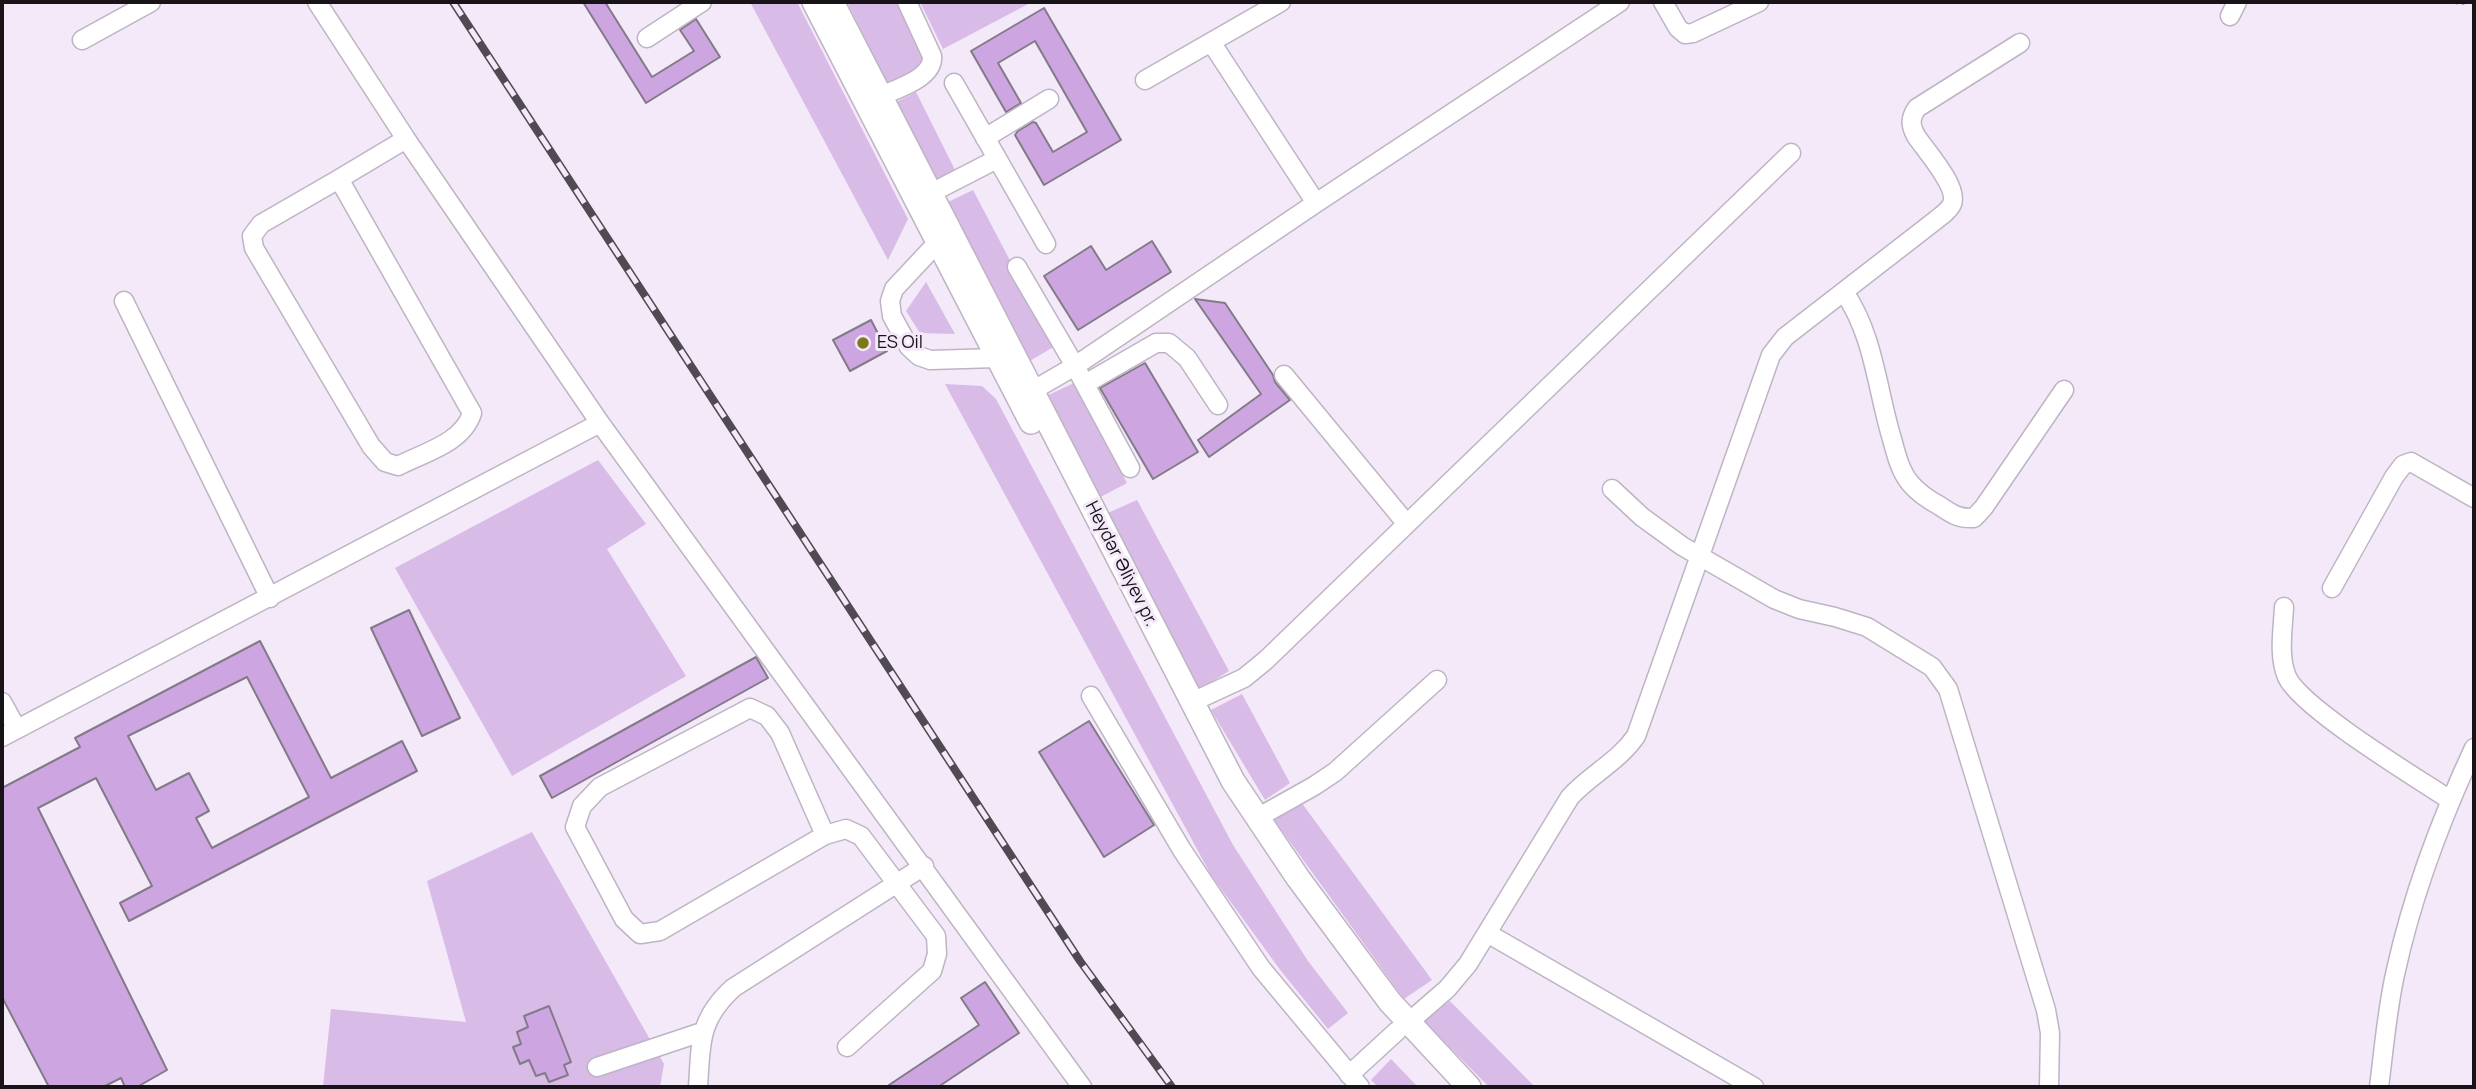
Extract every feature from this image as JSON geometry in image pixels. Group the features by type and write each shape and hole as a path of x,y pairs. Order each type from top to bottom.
{"main road":[{"name":"Heydər Əliyev pr.","path":"814,2 1220,790 1287,888 1378,1010 1403,1027 1469,1087"},
{"name":"Heydər Əliyev pr.","path":"832,2 1233,781 1298,878 1390,1002 1403,1027 1447,1087"}],"street":[{"path":"82,40 151,2"},
{"path":"317,2 406,139 600,423 1082,1087"},
{"path":"647,38 702,2"},
{"path":"881,96 927,72 933,64 932,56 906,2"},
{"path":"1144,80 1281,2"},
{"path":"1032,391 1075,366 1620,2"},
{"path":"1663,2 1678,28 1685,34 1693,33 1759,2"},
{"path":"1211,42 1316,203"},
{"path":"1091,696 1182,850 1261,968 1355,1081 1403,1027 1447,989 1468,964 1570,797 1583,783 1626,751 1636,736 1771,355 1785,337 1936,220 1954,202 1953,188 1911,127 1912,116 1917,108 2020,43"},
{"path":"954,83 1046,244"},
{"path":"985,138 1049,99"},
{"path":"339,179 472,413 468,425 453,439 398,466 385,462 371,446 254,248 252,236 261,224 406,139"},
{"path":"1192,702 1244,678 1266,660 1791,153"},
{"path":"931,193 997,159"},
{"path":"938,242 894,289 890,301 892,316 909,347 919,356 930,360 998,358"},
{"path":"1017,267 1130,468"},
{"path":"1844,292 1857,309 1864,328 1900,465 1909,482 1922,495 1961,519 1974,518 1984,507 2064,390"},
{"path":"124,301 270,597"},
{"path":"1085,384 1156,344 1169,343 1187,358 1218,405"},
{"path":"1284,375 1406,523"},
{"path":"2,702 9,733 600,423"},
{"path":"2332,588 2403,465 2411,461 2474,498"},
{"path":"1612,489 1642,517 1701,557 1774,599 1799,609 1867,627 1932,667 1948,689 2046,1010 2050,1033 2049,1087"},
{"path":"2284,607 2282,655 2287,677 2296,689 2322,713 2450,800"},
{"path":"1257,818 1335,772 1437,680"},
{"path":"825,835 780,733 767,716 750,708 600,787 582,806 575,828 624,919 640,934 660,931 825,835 846,829 861,836 936,936 937,954 932,971 847,1047"},
{"path":"2379,1087 2395,974 2406,929 2450,800 2474,748"},
{"path":"698,1087 702,1032 716,1003 733,988 924,866"},
{"path":"1486,933 1754,1087"},
{"path":"597,1067 702,1032"}],"path":[{"path":"2455,2 2466,2"}],"shaded area":[{"path":"750,2 797,2 908,219 888,260"},
{"path":"847,2 897,2 927,64 887,83"},
{"path":"920,2 1032,2 943,49"},
{"path":"916,92 956,172 935,183 896,102"},
{"path":"973,190 1055,346 1028,362 944,204"},
{"path":"926,282 955,334 920,333 906,311"},
{"path":"1074,383 1127,483 1093,501 1040,399"},
{"path":"945,384 982,386 996,399 1233,845 1308,961 1348,1013 1328,1029 1281,971 1211,875"},
{"path":"598,460 646,524 607,549 686,676 512,776 395,568"},
{"path":"1137,500 1229,671 1197,691 1101,516"},
{"path":"1242,694 1290,783 1265,800 1211,710"},
{"path":"1301,802 1432,980 1404,999 1272,817"},
{"path":"532,832 664,1064 660,1087 323,1087 331,1009 466,1022 427,881"},
{"path":"1450,1001 1535,1087 1489,1087 1423,1020"},
{"path":"1391,1059 1418,1087 1378,1087 1371,1080"}],"building":[{"path":"583,2 605,2 652,77 694,51 680,30 696,19 720,57 646,103"},
{"path":"1044,8 1121,140 1044,185 1015,135 1018,131 1033,122 1036,123 1053,152 1087,132 1035,41 998,63 1021,103 1006,112 971,51"},
{"path":"1152,241 1171,272 1078,330 1044,276 1091,246 1106,270"},
{"path":"1195,299 1225,303 1275,382 1290,400 1209,457 1198,440 1261,394"},
{"path":"871,320 887,351 850,371 833,340"},
{"path":"1145,363 1198,452 1153,479 1100,388"},
{"path":"409,610 460,718 422,736 371,628"},
{"path":"260,641 331,778 402,741 417,771 129,921 120,903 152,886 96,778 38,808 167,1070 137,1087 125,1087 121,1078 103,1087 49,1087 2,997 2,788 80,747 75,738","holes":["247,677 309,797 212,848 196,818 209,811 189,773 156,790 128,736"]},
{"path":"756,657 768,678 552,798 540,776"},
{"path":"1089,721 1154,825 1104,857 1039,752"},
{"path":"985,982 1019,1033 938,1087 886,1087 979,1025 961,998"},
{"path":"549,1006 571,1062 564,1065 568,1075 549,1082 545,1073 536,1076 529,1060 520,1064 513,1047 521,1044 517,1032 528,1027 524,1016"}],"railway":[{"path":"453,2 1080,961 1172,1087"}],"place":[{"name":"ES Oil","path":"863,343"}]}
